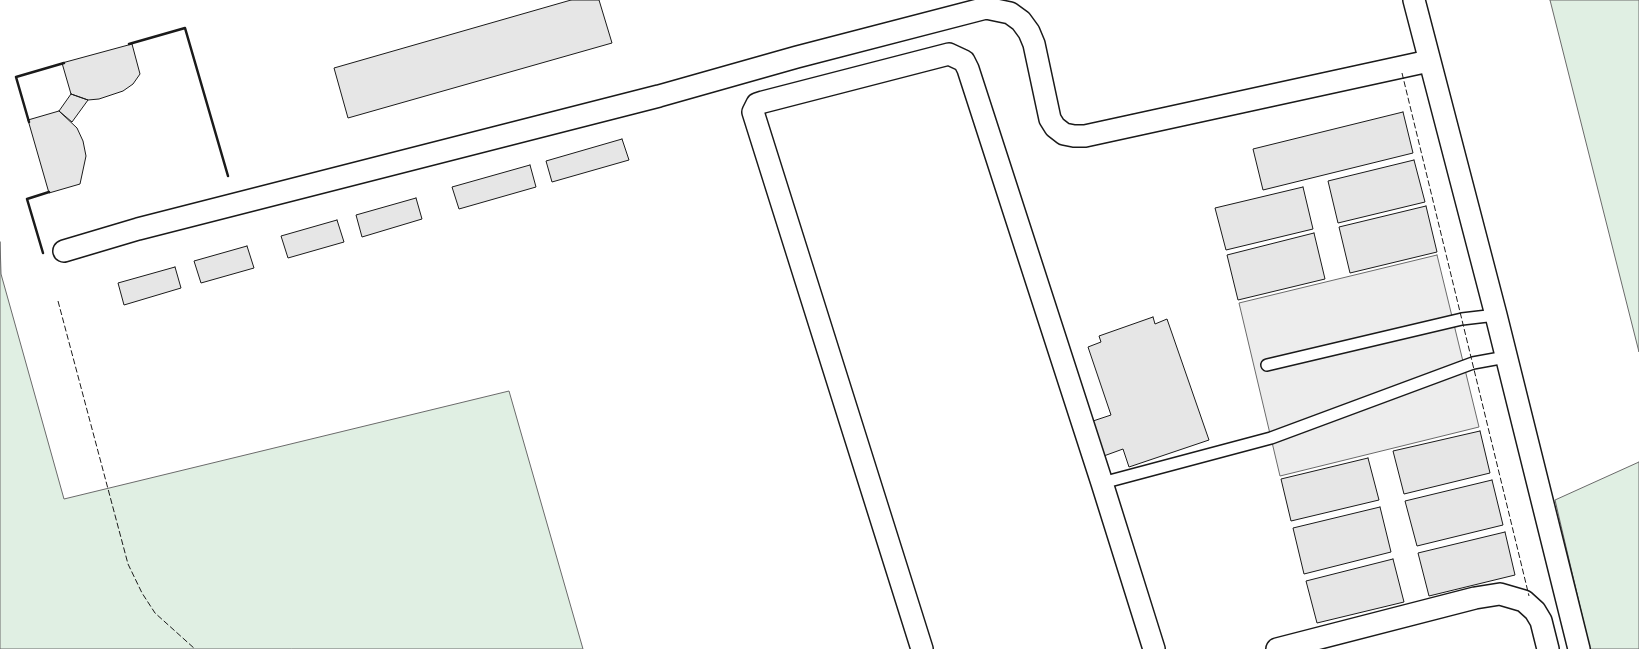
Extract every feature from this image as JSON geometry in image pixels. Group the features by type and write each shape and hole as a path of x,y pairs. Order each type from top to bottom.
{"street":[{"path":"1414,0 1496,315 1578,649"},
{"path":"64,251 243,202 658,96 797,57 986,8 1010,13 1021,21 1029,32 1034,44 1050,119 1055,127 1064,134 1074,136 1094,134 1429,61"},
{"path":"922,649 752,112 757,104 949,54 964,61 1102,483 1154,649"},
{"path":"1277,649 1475,598 1500,594 1519,599 1535,611 1541,621 1548,649"}],"lane":[{"path":"1267,365 1462,319 1496,315"},
{"path":"1102,483 1271,438 1473,363 1506,357"}],"green space":[{"path":"1550,0 1639,0 1639,352"},
{"path":"0,242 1,274 64,499 509,391 583,649 0,649"},
{"path":"1639,462 1639,649 1590,649 1555,500"}],"shaded area":[{"path":"1437,255 1479,427 1280,476 1239,303"}],"building":[{"path":"571,0 599,0 612,43 348,118 334,68"},
{"path":"132,44 140,74 133,84 123,91 99,99 88,100 71,94 62,63"},
{"path":"71,94 88,100 72,122 59,111"},
{"path":"59,111 77,128 83,141 86,156 80,184 49,193 28,120"},
{"path":"1403,112 1413,153 1263,190 1253,149"},
{"path":"622,139 629,160 552,182 546,161"},
{"path":"1414,160 1425,202 1338,223 1328,181"},
{"path":"530,165 536,187 459,209 452,187"},
{"path":"1303,187 1313,229 1226,250 1215,208"},
{"path":"416,198 422,219 362,237 356,215"},
{"path":"1426,206 1437,252 1350,273 1339,227"},
{"path":"337,220 344,242 288,258 281,236"},
{"path":"1314,233 1325,279 1238,300 1227,255"},
{"path":"247,246 254,268 201,283 194,261"},
{"path":"175,267 181,288 124,305 118,283"},
{"path":"1153,317 1155,324 1167,319 1209,440 1129,467 1123,449 1101,457 1090,422 1111,415 1088,347 1101,342 1099,336"},
{"path":"1480,431 1490,473 1404,494 1393,451"},
{"path":"1368,458 1379,500 1291,521 1281,479"},
{"path":"1492,480 1503,525 1417,546 1405,501"},
{"path":"1380,507 1391,552 1304,574 1293,528"},
{"path":"1505,532 1515,575 1429,596 1418,553"},
{"path":"1393,559 1404,602 1317,623 1306,581"}],"fence":[{"path":"1402,73 1529,596"},
{"path":"58,301 128,564 142,593 155,613 195,649"}],"wall":[{"path":"129,44 185,28 228,176"},
{"path":"29,122 16,77 64,63"},
{"path":"43,253 27,199 49,192"}]}
